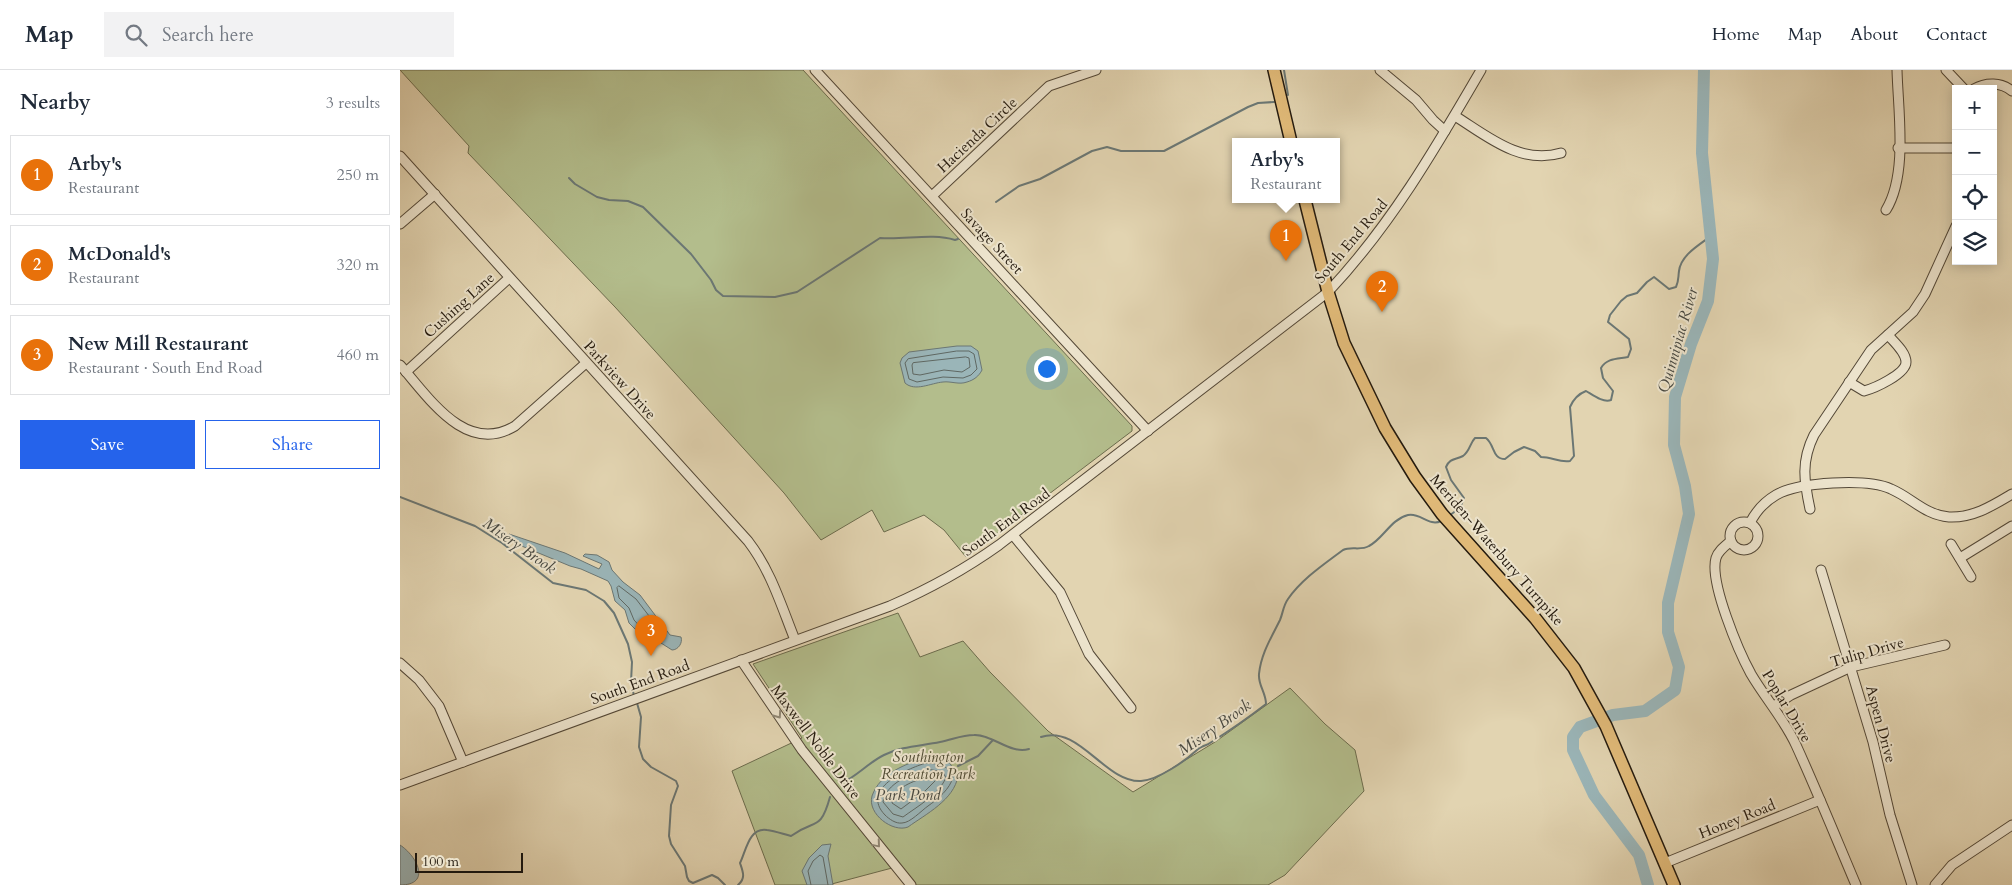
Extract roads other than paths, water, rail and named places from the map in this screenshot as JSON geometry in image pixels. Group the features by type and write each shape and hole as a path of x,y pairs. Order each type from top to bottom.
{"main road":[{"path":"1274,70 1290,138"},
{"name":"Meriden-Waterbury Turnpike","path":"1306,203 1328,292 1344,343 1375,409 1406,464 1445,518 1552,638 1574,668 1606,726 1674,885"}],"street":[{"name":"Savage Street","path":"814,70 1148,431"},
{"name":"Hacienda Circle","path":"932,196 1049,86 1096,70"},
{"path":"1380,70 1416,100 1445,131"},
{"name":"South End Road","path":"400,785 890,606 934,586 969,566 1013,535 1328,292 1348,271 1403,199 1481,70"},
{"path":"1886,210 1891,201 1898,172 1896,70"},
{"path":"1946,70 1960,85"},
{"path":"1984,85 1989,83 1999,85 2012,91"},
{"path":"1454,116 1510,150 1541,157 1561,153"},
{"path":"1898,148 1952,148"},
{"name":"Parkview Drive","path":"400,156 760,556 775,587 795,640"},
{"path":"400,224 435,194"},
{"path":"1810,509 1804,466 1809,445 1814,435 1871,350 1913,312 1925,294 1952,235"},
{"name":"Cushing Lane","path":"403,368 509,278"},
{"path":"1849,382 1864,391 1900,373 1906,362 1905,356 1888,335"},
{"path":"403,368 450,420 464,429 488,434 502,432 515,426 586,363"},
{"path":"1750,522 1762,505 1776,495 1788,490 1806,487 1867,482 1893,489 1926,511 1938,516 1950,517 1977,513 2012,494"},
{"path":"1750,522 1757,530 1757,541 1754,546 1744,550 1734,546 1730,534 1732,528 1736,523 1750,522"},
{"path":"1960,558 2012,526"},
{"path":"1013,535 1060,592 1089,654 1131,708"},
{"name":"Poplar Drive","path":"1731,541 1718,553 1716,560 1719,592 1724,611 1751,675 1774,706 1795,743 1856,885"},
{"path":"1951,544 1971,577"},
{"name":"Aspen Drive","path":"1821,570 1873,742 1890,815 1912,885"},
{"name":"Tulip Drive","path":"1774,706 1791,695 1851,668 1945,645"},
{"name":"Maxwell Noble Drive","path":"741,660 802,750 911,885"},
{"path":"400,663 419,680 439,706 463,762"},
{"name":"Honey Road","path":"1665,863 1820,800"},
{"path":"1935,885 1952,865 2012,825"}],"water":[{"path":"971,346 978,351 982,370 974,379 964,383 943,382 918,387 909,386 905,383 900,363 902,358 909,352"},
{"path":"509,534 565,553 599,569 602,564 583,556 585,554 597,555 609,562 612,570 623,582 640,595 670,635 681,637 680,646 672,650 661,643 658,638 664,634 662,631 644,638 629,623 625,610 615,601 608,581 512,542 508,536"},
{"name":"Park Pond","path":"925,758 949,762 958,776 955,785 938,806 908,827 902,828 889,825 873,809 871,803 872,796 876,788 887,775 910,763"},
{"path":"831,844 828,856 833,885 807,885 802,871 809,858 822,845"},
{"path":"400,845 412,856 418,869 419,875 410,884 400,885"}],"waterway":[{"path":"1284,70 1288,95"},
{"name":"Quinnipiac River","path":"1648,885 1639,855 1594,795 1573,750 1573,737 1580,727 1613,715 1645,711 1675,690 1679,667 1668,632 1668,603 1689,514 1685,486 1674,445 1675,397 1691,344 1708,301 1713,259 1702,153 1704,70"},
{"path":"996,202 1019,186 1040,179 1092,151 1107,147 1121,151 1164,151 1248,107 1258,103 1274,102"},
{"path":"569,178 575,184 597,197 628,201 643,207 691,254 711,280 716,290 723,296 775,297 797,292 880,238 937,237 958,239"},
{"name":"Misery Brook","path":"1450,515 1460,508 1464,498 1451,480 1446,467 1451,461 1463,456 1475,438 1486,438 1498,457 1505,459 1524,447 1535,451 1541,457 1570,461 1574,456 1571,404 1586,391 1601,400 1611,400 1613,391 1603,378 1601,368 1606,362 1628,357 1631,349 1629,339 1608,322 1610,315 1621,301 1627,296 1637,293 1654,277 1669,289 1676,287 1680,265 1683,260 1691,251 1711,236"},
{"name":"Misery Brook","path":"400,497 475,526 502,543 553,583 586,590 604,601 614,613 628,644 632,662 631,682 634,696"},
{"name":"Misery Brook","path":"1041,737 1055,735 1068,739 1104,765 1128,779 1141,781 1163,774 1266,704 1259,678 1262,660 1286,602 1306,579 1343,550 1366,547 1374,543 1402,517 1412,515 1432,522 1441,521"},
{"path":"505,545 504,539 508,536"},
{"name":"Misery Brook","path":"637,703 641,717 639,747 643,759 651,767 676,781 678,786 671,805 669,836 671,844 685,866 689,881 693,883 712,875 725,885"},
{"name":"Misery Brook","path":"842,783 878,758 891,752 965,736 981,736 1015,749 1029,749"},
{"path":"958,766 978,756 993,740"},
{"name":"Misery Brook","path":"738,885 743,877 740,863 749,841 756,832 767,830 791,836 820,820 830,797"}],"place":[{"name":"Arby's","path":"1286,261"},
{"name":"McDonald's","path":"1382,312"},
{"name":"New Mill Restaurant","path":"651,656"}],"park label":[{"name":"Southington Recreation Park","path":"928,766"}]}
